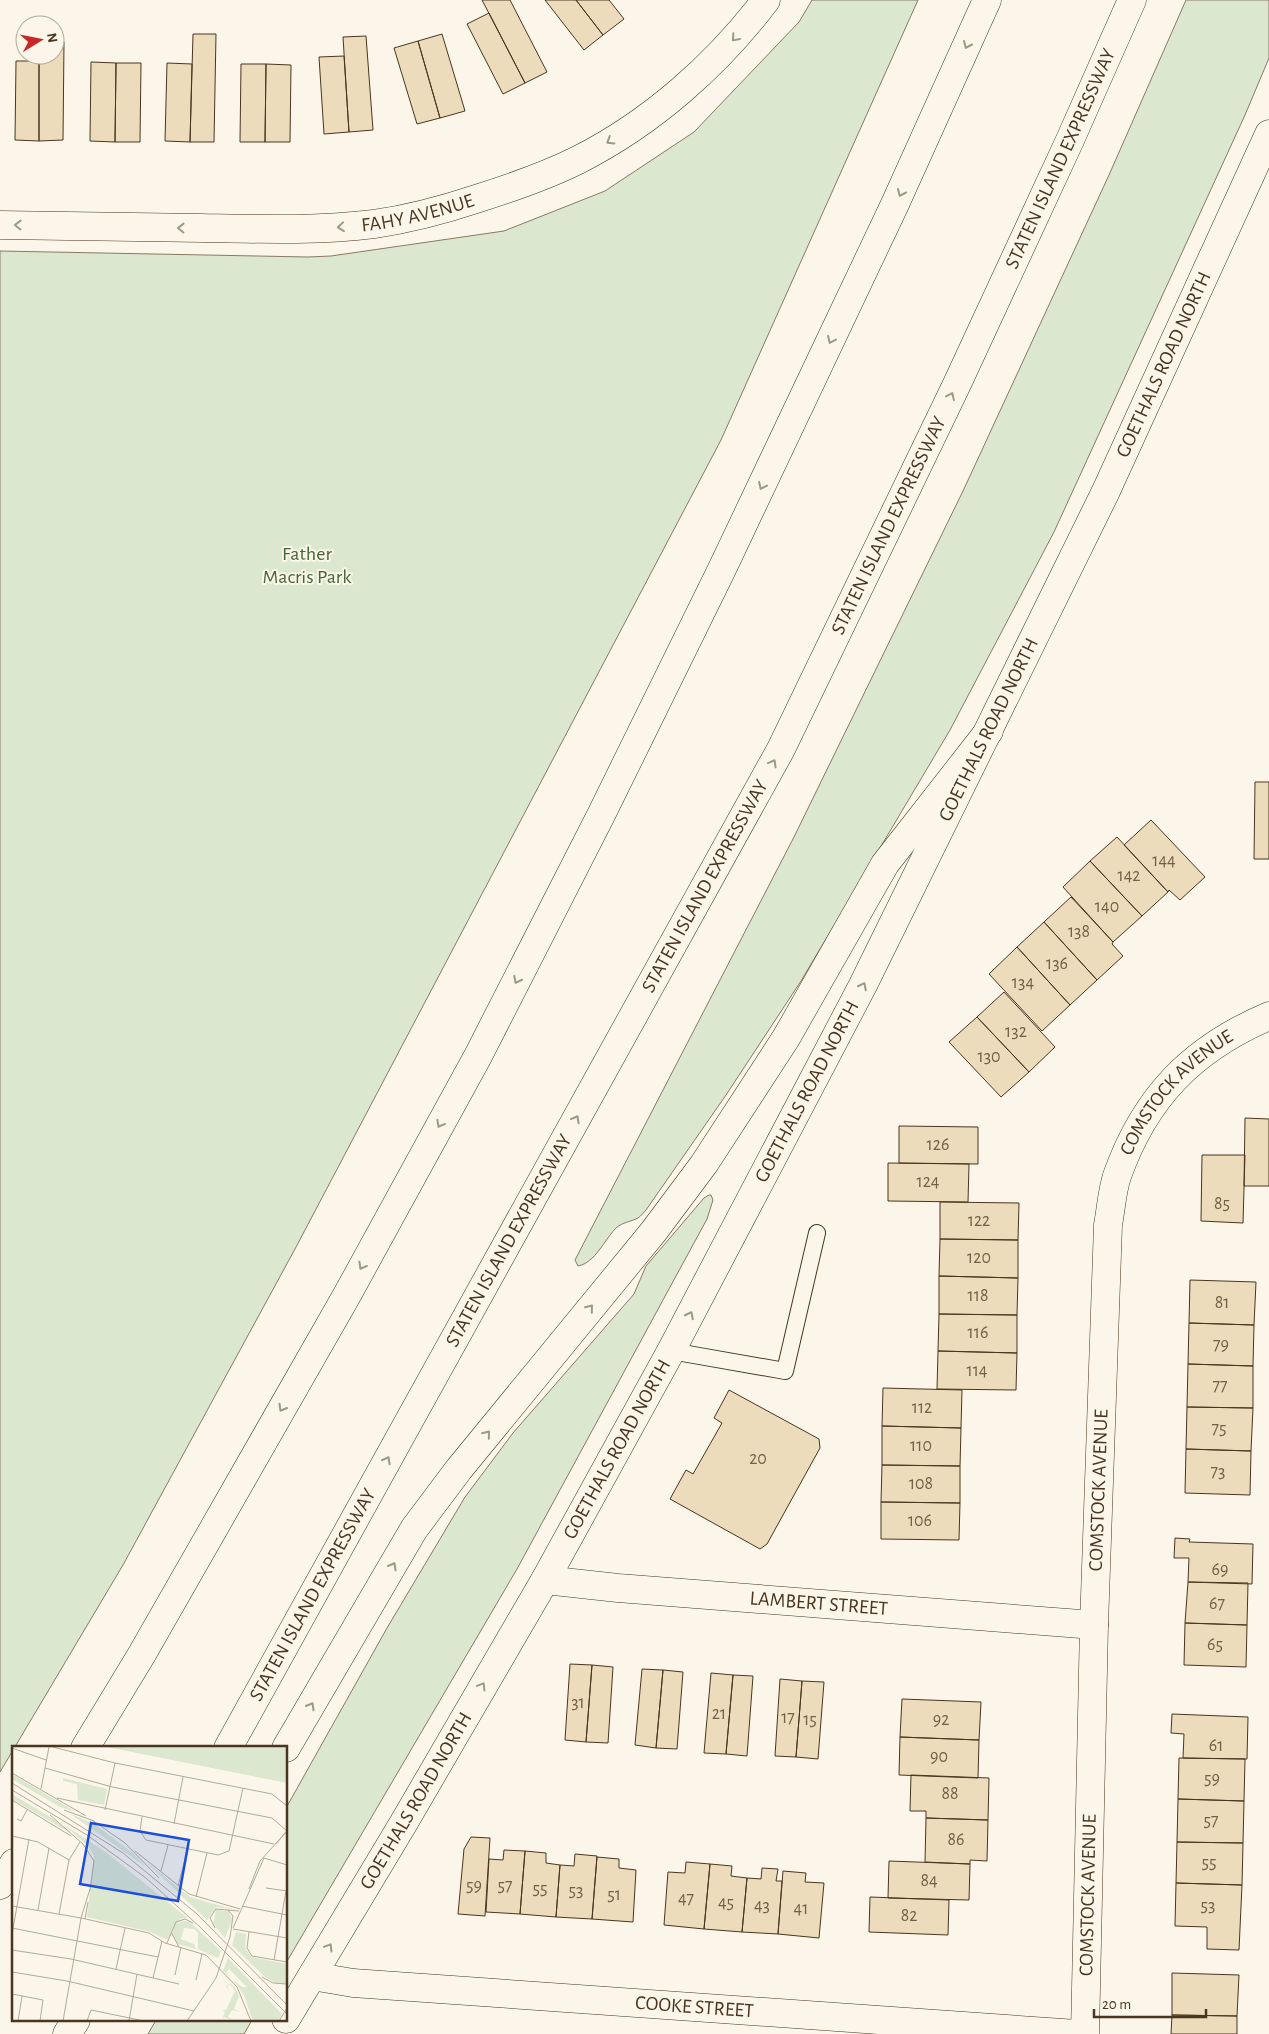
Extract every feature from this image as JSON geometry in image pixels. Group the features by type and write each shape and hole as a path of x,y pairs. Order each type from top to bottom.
{"main road":[{"name":"FAHY AVENUE","path":"0,225 327,228 375,223 459,205 520,185 579,160 640,122 672,97 729,45 766,0"},
{"path":"86,1746 146,1646 300,1377 478,1056 601,815 722,569 900,195 987,0"},
{"name":"STATEN ISLAND EXPRESSWAY","path":"229,1746 781,750 957,384 1070,140 1132,0"},
{"name":"GOETHALS ROAD NORTH","path":"288,2017 545,1580 671,1351 863,985 990,731 1106,490 1269,134"},
{"path":"287,1746 414,1529 459,1469 654,1230 704,1164 786,1038 884,864 990,731"},
{"name":"COMSTOCK AVENUE","path":"1085,2034 1094,1626 1108,1225 1116,1178 1136,1131 1165,1088 1195,1058 1238,1029 1269,1016"},
{"name":"LAMBERT STREET","path":"545,1580 618,1588 1094,1626"},
{"path":"0,1885 12,1866"},
{"name":"COOKE STREET","path":"312,1976 353,1983 1077,2034"},
{"path":"67,2034 75,2022"},
{"name":"GOETHALS ROAD NORTH","path":"277,2034 285,2022"}],"lane":[{"path":"671,1351 785,1371 817,1233"}],"green space":[{"name":"Father Macris Park","path":"812,0 918,0 721,440 295,1249 123,1565 15,1746 12,1746 12,1752 0,1772 0,251 308,257 331,256 504,231 605,191 694,132 799,22"},
{"path":"1186,0 1269,0 1269,58 1245,115 1054,532 950,730 801,981 726,1095 646,1210 638,1218 616,1228 595,1256 578,1266 575,1260 794,837 963,491 1109,175"},
{"path":"711,1195 713,1200 707,1219 517,1569 288,1960 288,1804 387,1628 465,1497 513,1433 634,1294 646,1266 704,1198"},
{"path":"155,2022 251,2022 244,2034 148,2034"}],"building":[{"path":"482,0 510,0 547,72 525,83"},
{"path":"545,0 576,0 603,35 584,50"},
{"path":"576,0 609,0 624,19 603,35"},
{"path":"489,13 525,83 503,94 467,24"},
{"path":"193,34 216,34 214,142 190,142"},
{"path":"442,34 465,111 440,118 418,41"},
{"path":"366,36 373,130 349,132 343,37"},
{"path":"418,41 440,118 417,124 394,48"},
{"path":"344,56 349,132 324,134 319,57"},
{"path":"91,62 116,63 115,142 90,141"},
{"path":"116,63 141,63 140,142 115,142"},
{"path":"167,63 192,64 190,142 165,141"},
{"path":"241,64 266,64 265,142 240,142"},
{"path":"266,64 291,65 290,142 265,142"},
{"path":"16,65 39,65 39,141 15,140"},
{"path":"39,65 64,65 63,140 39,141"},
{"path":"1255,782 1269,782 1269,859 1254,859"},
{"path":"1151,820 1205,877 1180,900 1169,890 1168,892 1124,845"},
{"path":"1117,837 1168,892 1142,916 1090,861"},
{"path":"1090,861 1142,916 1113,942 1063,887"},
{"path":"1071,897 1113,942 1112,944 1123,956 1097,980 1044,922"},
{"path":"1044,922 1097,980 1070,1005 1017,947"},
{"path":"1017,947 1070,1005 1042,1031 989,974"},
{"path":"1004,992 1055,1047 1029,1072 977,1017"},
{"path":"977,1017 1029,1072 1001,1097 949,1042"},
{"path":"1245,1118 1269,1119 1269,1186 1244,1186"},
{"path":"899,1126 978,1127 978,1164 899,1163"},
{"path":"1202,1155 1245,1155 1243,1223 1201,1221"},
{"path":"888,1163 969,1164 968,1202 888,1201"},
{"path":"940,1202 1019,1203 1018,1240 940,1239"},
{"path":"940,1239 1018,1240 1018,1278 939,1276"},
{"path":"939,1276 1018,1278 1017,1315 939,1314"},
{"path":"1190,1280 1256,1282 1254,1325 1189,1323"},
{"path":"939,1314 1017,1315 1017,1353 938,1351"},
{"path":"1189,1323 1254,1325 1253,1366 1188,1364"},
{"path":"938,1351 1017,1353 1016,1390 937,1389"},
{"path":"1188,1364 1253,1366 1253,1408 1187,1407"},
{"path":"883,1388 962,1390 961,1428 882,1426"},
{"path":"729,1390 819,1439 820,1448 767,1544 760,1549 670,1499 686,1470 693,1474 722,1423 714,1418"},
{"path":"1187,1407 1253,1408 1251,1451 1186,1449"},
{"path":"882,1426 961,1428 960,1466 882,1465"},
{"path":"1186,1449 1251,1451 1250,1495 1185,1493"},
{"path":"882,1465 960,1466 960,1503 881,1502"},
{"path":"881,1502 960,1503 959,1540 881,1539"},
{"path":"1175,1538 1190,1539 1189,1542 1253,1544 1252,1584 1188,1582 1189,1558 1174,1558"},
{"path":"1188,1582 1248,1583 1247,1625 1185,1623"},
{"path":"1185,1623 1247,1625 1246,1667 1184,1665"},
{"path":"570,1664 592,1665 586,1742 565,1740"},
{"path":"592,1665 613,1667 608,1743 586,1742"},
{"path":"642,1669 663,1670 656,1748 635,1745"},
{"path":"663,1670 683,1672 677,1749 656,1748"},
{"path":"711,1673 733,1675 726,1754 704,1753"},
{"path":"733,1675 753,1676 747,1756 726,1754"},
{"path":"780,1679 802,1681 796,1757 775,1756"},
{"path":"802,1681 824,1682 818,1759 796,1757"},
{"path":"902,1699 981,1702 979,1740 900,1737"},
{"path":"1172,1714 1248,1717 1247,1759 1183,1758 1184,1734 1171,1733"},
{"path":"900,1737 979,1740 978,1778 899,1775"},
{"path":"1179,1758 1245,1759 1244,1801 1178,1799"},
{"path":"911,1775 989,1778 988,1820 926,1818 926,1811 910,1811"},
{"path":"1178,1799 1244,1801 1243,1843 1177,1842"},
{"path":"926,1818 988,1820 987,1861 970,1860 970,1864 925,1862"},
{"path":"471,1837 490,1838 485,1916 458,1914 464,1849"},
{"path":"1177,1842 1243,1843 1242,1885 1176,1883"},
{"path":"504,1850 525,1851 520,1914 486,1912 489,1859 503,1860"},
{"path":"525,1851 546,1853 546,1863 560,1865 556,1917 520,1914"},
{"path":"575,1854 597,1856 592,1919 556,1917 560,1865 574,1866"},
{"path":"597,1857 619,1859 619,1868 636,1870 633,1922 592,1919"},
{"path":"889,1861 970,1864 969,1900 888,1898"},
{"path":"686,1862 710,1864 704,1929 664,1925 668,1872 685,1873"},
{"path":"710,1864 732,1866 731,1876 747,1878 742,1932 704,1929"},
{"path":"762,1868 778,1869 776,1881 782,1881 778,1934 742,1932 747,1878 761,1879"},
{"path":"783,1871 806,1873 805,1882 824,1883 819,1938 778,1934"},
{"path":"1176,1883 1242,1885 1239,1950 1207,1949 1207,1927 1175,1926"},
{"path":"870,1897 949,1900 948,1935 869,1932"},
{"path":"1172,1973 1239,1975 1237,2016 1172,2015"},
{"path":"1172,2015 1237,2016 1237,2034 1171,2034"}]}
